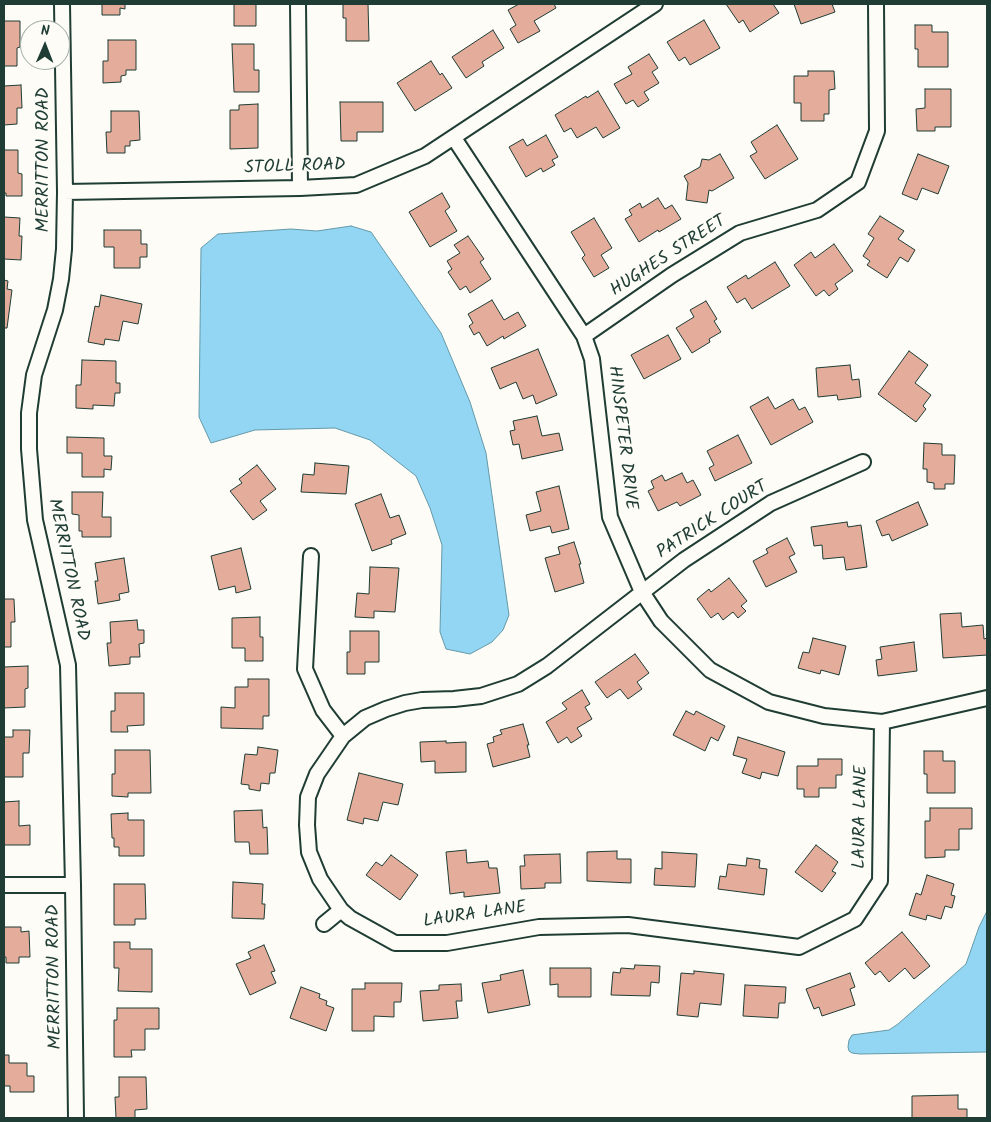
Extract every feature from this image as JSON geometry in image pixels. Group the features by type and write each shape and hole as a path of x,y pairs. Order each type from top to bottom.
{"street":[{"name":"MERRITTON ROAD","path":"62,4 64,249 55,310 34,375 29,413 29,449 35,520 68,665 76,1118"},
{"path":"298,4 300,188"},
{"name":"STOLL ROAD","path":"65,192 300,188 356,184 425,156 654,4"},
{"name":"HUGHES STREET","path":"584,336 672,275 740,233 817,210 858,182 877,131 876,4"},
{"name":"HINSPETER DRIVE","path":"454,138 584,336 592,359 610,516 642,592 661,621 710,670 769,702 824,716 882,722 987,698"},
{"name":"PATRICK COURT","path":"642,592 684,560 771,503 863,462"},
{"path":"311,556 305,669 322,710 343,736"},
{"name":"LAURA LANE","path":"642,592 548,666 518,684 481,696 454,700 422,700 404,703 365,718 343,736 317,774 308,797 307,825 310,852 320,878 340,910 350,918 395,943 447,943 539,927 628,925 799,947 855,919 880,881 882,722"},
{"path":"4,885 73,885"},
{"path":"324,924 340,910"}],"water":[{"path":"351,226 371,232 441,333 470,402 486,453 509,615 503,630 492,642 470,654 446,649 440,632 442,545 430,508 416,476 370,440 335,428 255,430 211,443 199,417 201,248 218,234 291,229 317,231"},
{"path":"987,911 987,1052 860,1054 849,1051 849,1040 852,1035 889,1030 966,964 979,927"}],"building":[{"path":"102,4 125,4 125,9 120,8 120,15 102,15"},
{"path":"234,4 256,4 256,26 234,26"},
{"path":"343,4 368,4 369,41 346,41 346,18 343,18"},
{"path":"519,4 554,4 556,8 534,21 540,31 518,43 510,29 516,25 508,10"},
{"path":"726,4 773,4 779,13 750,32 743,20 739,23"},
{"path":"794,4 832,4 835,12 801,24"},
{"path":"704,20 720,48 690,65 685,57 679,61 667,42"},
{"path":"4,21 20,21 20,47 17,48 17,66 4,66"},
{"path":"915,25 932,25 932,32 948,32 948,67 918,67 918,49 915,49"},
{"path":"493,30 504,48 482,62 484,66 466,78 452,57"},
{"path":"108,40 136,40 136,70 126,70 126,75 121,76 121,82 103,83 103,61 108,61"},
{"path":"232,44 254,44 254,70 259,70 259,92 234,92"},
{"path":"649,54 658,68 652,72 659,83 644,92 649,100 638,107 633,100 626,104 614,84 632,74 628,67"},
{"path":"431,61 452,88 415,111 397,83"},
{"path":"808,71 834,71 835,89 829,90 829,114 824,114 824,121 801,121 801,103 794,103 794,76 808,76"},
{"path":"21,85 22,108 17,108 17,124 4,125 4,86"},
{"path":"925,89 951,89 951,127 935,127 935,131 917,131 916,109 925,108"},
{"path":"598,91 620,128 603,138 596,127 577,138 571,128 564,132 555,115"},
{"path":"340,102 383,102 383,132 357,132 357,141 341,141"},
{"path":"258,104 258,148 230,149 230,110 239,110 239,105"},
{"path":"111,111 139,111 140,140 130,141 130,146 125,146 125,153 107,153 106,132 111,132"},
{"path":"777,125 798,159 765,179 750,156 757,152 751,142"},
{"path":"546,135 558,157 552,160 555,165 543,172 541,168 526,177 509,147 523,139 527,146"},
{"path":"4,150 18,150 18,173 22,174 22,196 6,196 6,193 4,193"},
{"path":"720,154 734,178 712,191 709,190 707,203 686,200 688,183 684,176 700,167 702,159 709,160"},
{"path":"918,154 949,166 938,194 922,188 917,200 902,194"},
{"path":"442,193 450,207 445,211 457,231 430,247 409,212"},
{"path":"658,198 665,209 672,205 681,219 639,242 625,219 632,215 629,210 640,203 642,208"},
{"path":"880,216 904,231 898,239 915,250 908,262 900,257 887,278 867,265 870,261 863,256 874,238 868,234"},
{"path":"4,217 20,218 19,236 22,236 21,260 4,259"},
{"path":"594,218 612,248 601,255 609,268 594,277 582,258 585,255 571,232"},
{"path":"104,230 141,230 141,244 147,244 147,257 140,257 140,268 114,268 114,247 104,247"},
{"path":"468,236 484,259 480,262 491,279 470,293 466,286 460,290 448,272 452,269 447,261 460,253 454,245"},
{"path":"834,244 853,271 835,284 838,289 829,296 824,290 816,296 794,265 811,252 815,258"},
{"path":"775,262 790,286 752,309 745,298 737,303 727,287 746,275 748,279"},
{"path":"4,280 8,281 7,289 12,290 7,328 4,328"},
{"path":"101,295 142,304 138,324 123,321 119,341 105,339 104,345 88,342 95,306 99,307"},
{"path":"492,300 504,320 518,312 526,326 504,339 503,336 487,346 479,332 474,335 469,326 473,323 468,314"},
{"path":"706,301 717,319 714,321 721,332 709,339 710,342 692,353 676,328 694,317 690,310"},
{"path":"668,335 681,359 644,379 631,355"},
{"path":"538,349 557,395 536,404 533,395 523,399 516,382 500,389 491,368"},
{"path":"909,351 928,365 915,383 931,395 923,406 926,409 916,422 878,394"},
{"path":"82,360 116,361 116,383 120,383 120,393 115,393 114,406 93,405 93,409 76,408 76,385 81,385"},
{"path":"850,365 852,380 859,379 861,397 838,400 837,395 818,397 816,368"},
{"path":"768,397 775,409 793,399 799,410 805,407 813,422 771,445 750,407"},
{"path":"537,416 542,436 559,433 563,450 522,459 519,444 513,445 510,431 515,430 513,421"},
{"path":"738,435 752,463 715,481 709,468 714,465 707,451"},
{"path":"67,437 104,438 104,456 112,456 111,470 104,469 104,477 82,477 82,453 67,453"},
{"path":"924,443 942,444 942,455 955,455 954,484 945,484 945,489 934,489 934,483 927,482 927,469 923,469"},
{"path":"315,463 349,466 346,494 301,492 303,474 314,475"},
{"path":"257,465 276,489 260,501 267,510 253,520 230,491 242,483 239,479"},
{"path":"682,473 687,483 693,480 701,495 680,506 677,502 658,511 648,491 654,488 651,481 662,475 665,481"},
{"path":"559,486 569,529 552,533 550,526 530,531 526,515 541,511 536,492"},
{"path":"72,492 103,492 102,517 111,517 111,537 82,537 82,531 79,531 79,515 72,514"},
{"path":"381,494 390,518 399,515 406,534 391,540 392,544 372,551 355,504"},
{"path":"918,502 928,525 892,541 889,534 882,536 876,521"},
{"path":"847,522 848,527 861,525 867,567 846,570 844,557 823,559 822,545 814,546 811,527"},
{"path":"787,538 795,554 789,557 797,572 766,587 753,561 768,553 766,549"},
{"path":"574,542 581,564 579,564 584,583 555,592 545,558 560,554 558,547"},
{"path":"241,548 251,589 236,593 235,586 219,590 211,556"},
{"path":"124,558 129,592 119,594 120,600 98,604 95,581 98,581 95,563"},
{"path":"370,567 399,568 395,612 374,611 374,618 355,617 357,593 369,594"},
{"path":"729,578 747,601 741,606 746,611 738,618 733,612 723,620 718,613 711,618 697,599 709,589 711,592"},
{"path":"4,599 14,599 15,622 11,622 11,647 4,647"},
{"path":"961,613 962,627 983,625 984,639 987,638 987,655 943,658 940,614"},
{"path":"260,617 260,637 263,637 263,661 245,661 245,648 232,648 232,618"},
{"path":"137,620 138,630 144,630 144,643 139,644 140,657 130,657 130,664 109,666 107,643 111,643 110,622"},
{"path":"350,631 379,631 379,662 365,662 365,674 347,674 347,652 350,652"},
{"path":"813,638 846,646 839,675 821,670 820,674 798,668 803,652 809,653"},
{"path":"914,642 917,671 878,676 876,660 882,659 880,647"},
{"path":"635,654 649,673 637,682 642,689 628,699 620,689 607,698 595,682"},
{"path":"28,666 28,688 25,689 25,707 4,708 4,667"},
{"path":"248,679 269,679 269,716 263,716 263,729 221,728 221,707 235,708 235,687 248,687"},
{"path":"582,690 590,704 585,707 592,719 577,728 582,736 571,743 567,737 558,743 546,722 567,709 562,703"},
{"path":"115,693 144,693 144,725 127,726 128,732 111,732 111,711 115,711"},
{"path":"686,711 694,715 696,711 725,726 718,741 711,737 705,751 673,735"},
{"path":"523,724 529,745 527,745 530,757 493,767 487,744 494,742 493,737 502,734 500,730"},
{"path":"13,730 30,730 29,753 23,753 23,777 4,777 4,737 13,737"},
{"path":"738,737 785,752 778,776 762,772 760,779 742,773 747,759 733,755"},
{"path":"446,741 446,743 466,742 466,772 435,773 435,761 421,762 420,742"},
{"path":"258,747 278,750 275,773 270,773 269,784 261,783 260,791 249,789 249,785 241,784 245,754 257,755"},
{"path":"115,750 150,750 151,793 128,793 128,797 112,796 112,774 115,774"},
{"path":"924,751 943,751 943,761 955,761 955,793 927,793 927,774 924,774"},
{"path":"818,759 842,759 842,775 836,775 836,788 819,788 819,797 804,797 804,789 797,789 797,766 818,766"},
{"path":"359,773 403,784 398,805 383,802 378,821 364,818 363,824 347,820"},
{"path":"19,801 19,826 30,825 30,845 4,845 4,802"},
{"path":"930,808 972,808 972,829 959,829 959,850 945,850 945,857 925,858 925,821 930,821"},
{"path":"262,810 263,828 267,827 268,854 250,854 249,842 235,842 234,811"},
{"path":"128,813 128,820 144,820 144,856 119,856 119,847 114,847 111,814"},
{"path":"816,845 838,862 832,871 836,873 822,892 795,872"},
{"path":"466,850 467,863 488,861 489,868 497,868 500,893 464,897 464,892 450,894 446,852"},
{"path":"617,851 617,859 631,859 631,883 587,881 587,852"},
{"path":"662,852 697,854 695,887 654,885 655,868 662,869"},
{"path":"560,854 561,883 545,883 545,888 521,889 520,866 525,866 524,855"},
{"path":"391,855 418,875 400,900 366,875 376,862 382,866"},
{"path":"747,858 760,860 759,868 767,869 764,895 718,889 720,876 726,877 728,864 746,866"},
{"path":"927,875 954,884 951,895 955,896 952,908 945,906 941,919 927,915 926,920 909,915 916,893 921,895"},
{"path":"233,882 263,884 262,904 265,904 264,919 232,918"},
{"path":"114,884 145,884 146,919 135,919 135,925 114,925"},
{"path":"4,927 21,927 21,932 29,931 30,957 19,957 19,963 6,963 6,957 4,957"},
{"path":"902,932 930,966 914,979 905,968 889,982 880,971 875,975 865,963"},
{"path":"114,942 130,942 130,949 152,949 152,992 118,991 119,968 114,968"},
{"path":"264,945 275,971 271,972 276,983 250,995 236,964 251,958 248,952"},
{"path":"635,965 660,966 659,983 651,982 650,996 611,995 613,972 620,973 621,968 634,969"},
{"path":"550,968 591,968 591,997 558,997 558,984 550,985"},
{"path":"523,970 530,1005 488,1013 482,983 501,980 500,975"},
{"path":"694,971 724,974 721,1005 700,1003 698,1017 677,1015 681,973 694,974"},
{"path":"850,973 855,987 850,989 855,1005 822,1016 819,1007 814,1009 806,989"},
{"path":"365,983 402,983 401,1002 394,1002 394,1017 374,1016 374,1031 352,1031 352,989 365,989"},
{"path":"461,984 462,1001 456,1001 458,1018 423,1021 420,991 439,990 439,985"},
{"path":"745,985 786,987 785,1003 779,1003 778,1018 743,1016"},
{"path":"301,987 320,994 319,998 327,1001 326,1005 334,1008 326,1031 290,1018"},
{"path":"117,1008 159,1008 159,1029 145,1029 145,1050 131,1050 132,1057 114,1057 114,1020 117,1020"},
{"path":"4,1055 9,1055 9,1063 27,1063 27,1076 34,1076 34,1092 10,1092 10,1086 4,1086"},
{"path":"119,1077 146,1077 147,1109 135,1110 135,1118 116,1118 115,1097 119,1097"},
{"path":"958,1095 958,1109 967,1109 967,1118 912,1118 912,1096"}]}
